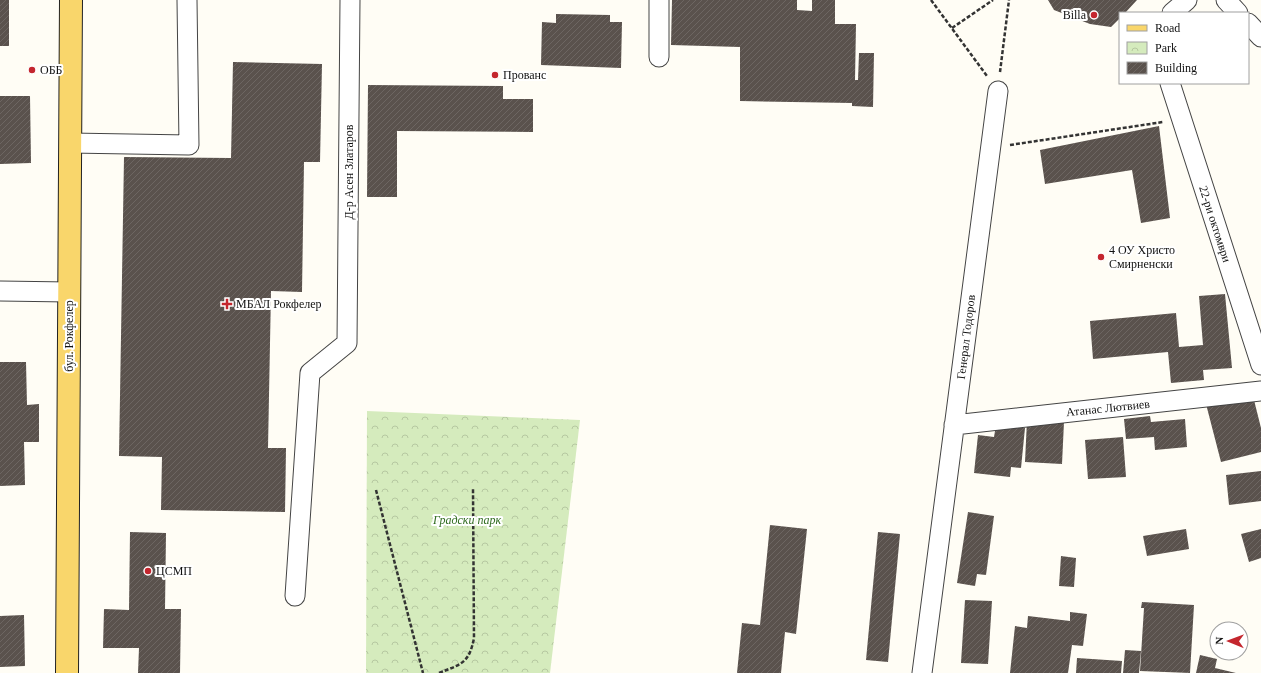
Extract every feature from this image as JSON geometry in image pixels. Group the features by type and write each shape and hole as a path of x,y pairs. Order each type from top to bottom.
{"main road":[{"name":"бул. Рокфелер","path":"67,673 71,0"}],"street":[{"path":"70,143 189,146 187,0"},
{"name":"Д-р Асен Златаров","path":"295,596 310,373 347,343 350,0"},
{"path":"659,0 659,57"},
{"path":"1173,12 1187,0"},
{"path":"1226,0 1237,12"},
{"path":"1249,24 1261,37"},
{"name":"22-ри октомври","path":"1170,84 1261,365"},
{"name":"Генерал Тодоров","path":"922,673 998,91"},
{"path":"0,291 69,292"},
{"name":"Атанас Лютвиев","path":"954,425 1261,391"}],"path":[{"path":"931,0 998,91"},
{"path":"952,28 993,0"},
{"path":"998,91 1009,0"},
{"path":"990,148 1182,120"},
{"path":"439,673 462,663 471,653 474,638 473,489"},
{"path":"376,490 423,673"}],"green space":[{"name":"Градски парк","path":"367,411 580,420 550,673 366,673"}],"building":[{"path":"0,0 9,0 9,46 0,46"},
{"path":"672,0 797,0 797,10 812,11 812,0 835,0 835,24 856,24 855,80 858,80 859,53 874,53 873,107 852,106 852,103 740,101 740,47 671,45"},
{"name":"Billa","path":"1048,0 1137,0 1126,12 1119,12 1119,19 1111,27 1090,24 1054,10"},
{"path":"556,14 610,15 610,22 622,22 621,68 541,65 542,22 556,23"},
{"path":"233,62 322,64 320,162 304,162 302,292 271,291 268,448 286,448 285,512 161,510 162,457 119,456 124,157 231,158"},
{"path":"368,85 503,86 503,99 533,99 533,132 397,131 397,197 367,197"},
{"path":"0,96 30,96 31,163 0,164"},
{"path":"1159,126 1170,218 1141,223 1132,170 1045,184 1040,150"},
{"path":"1225,294 1232,368 1203,370 1204,380 1171,383 1168,352 1093,359 1090,321 1176,313 1179,347 1203,345 1199,296"},
{"path":"0,362 26,362 27,405 39,404 39,442 24,442 25,485 0,486"},
{"path":"1252,392 1261,428 1261,452 1221,462 1206,404"},
{"path":"1150,416 1151,422 1185,419 1187,447 1155,450 1154,437 1126,439 1124,419"},
{"path":"1027,420 1064,422 1062,464 1025,462"},
{"path":"996,425 1025,428 1021,468 1011,467 1010,477 974,473 978,435 994,437"},
{"path":"1123,437 1126,477 1088,479 1085,440"},
{"path":"1261,471 1261,501 1229,505 1226,475"},
{"path":"968,512 994,516 986,575 977,574 975,586 957,583"},
{"path":"770,525 807,529 796,634 785,632 781,673 737,673 742,623 760,625"},
{"path":"1186,529 1189,549 1147,556 1143,536"},
{"path":"1261,529 1261,558 1249,562 1241,534"},
{"name":"ЦСМП","path":"130,532 166,533 165,609 181,609 180,673 138,673 139,648 103,648 104,609 129,610"},
{"path":"878,532 900,534 888,662 866,660"},
{"path":"1061,556 1076,558 1074,587 1059,586"},
{"path":"965,600 992,601 988,664 961,663"},
{"path":"1142,602 1194,605 1190,673 1140,671 1144,608 1141,608"},
{"path":"1070,612 1087,614 1083,646 1072,645 1068,673 1010,673 1015,626 1027,628 1028,616 1070,621"},
{"path":"24,615 25,666 0,667 0,616"},
{"path":"1125,650 1141,651 1139,673 1123,673"},
{"path":"1200,655 1209,657 1209,661 1217,661 1215,668 1236,673 1196,673"},
{"path":"1077,658 1122,661 1121,673 1076,673"}],"place":[{"name":"Billa","path":"1094,15"},
{"name":"ОББ","path":"32,70"},
{"name":"Прованс","path":"495,75"},
{"name":"4 ОУ Христо Смирненски","path":"1101,257"},
{"name":"МБАЛ Рокфелер","path":"227,304"},
{"name":"ЦСМП","path":"148,571"}]}
